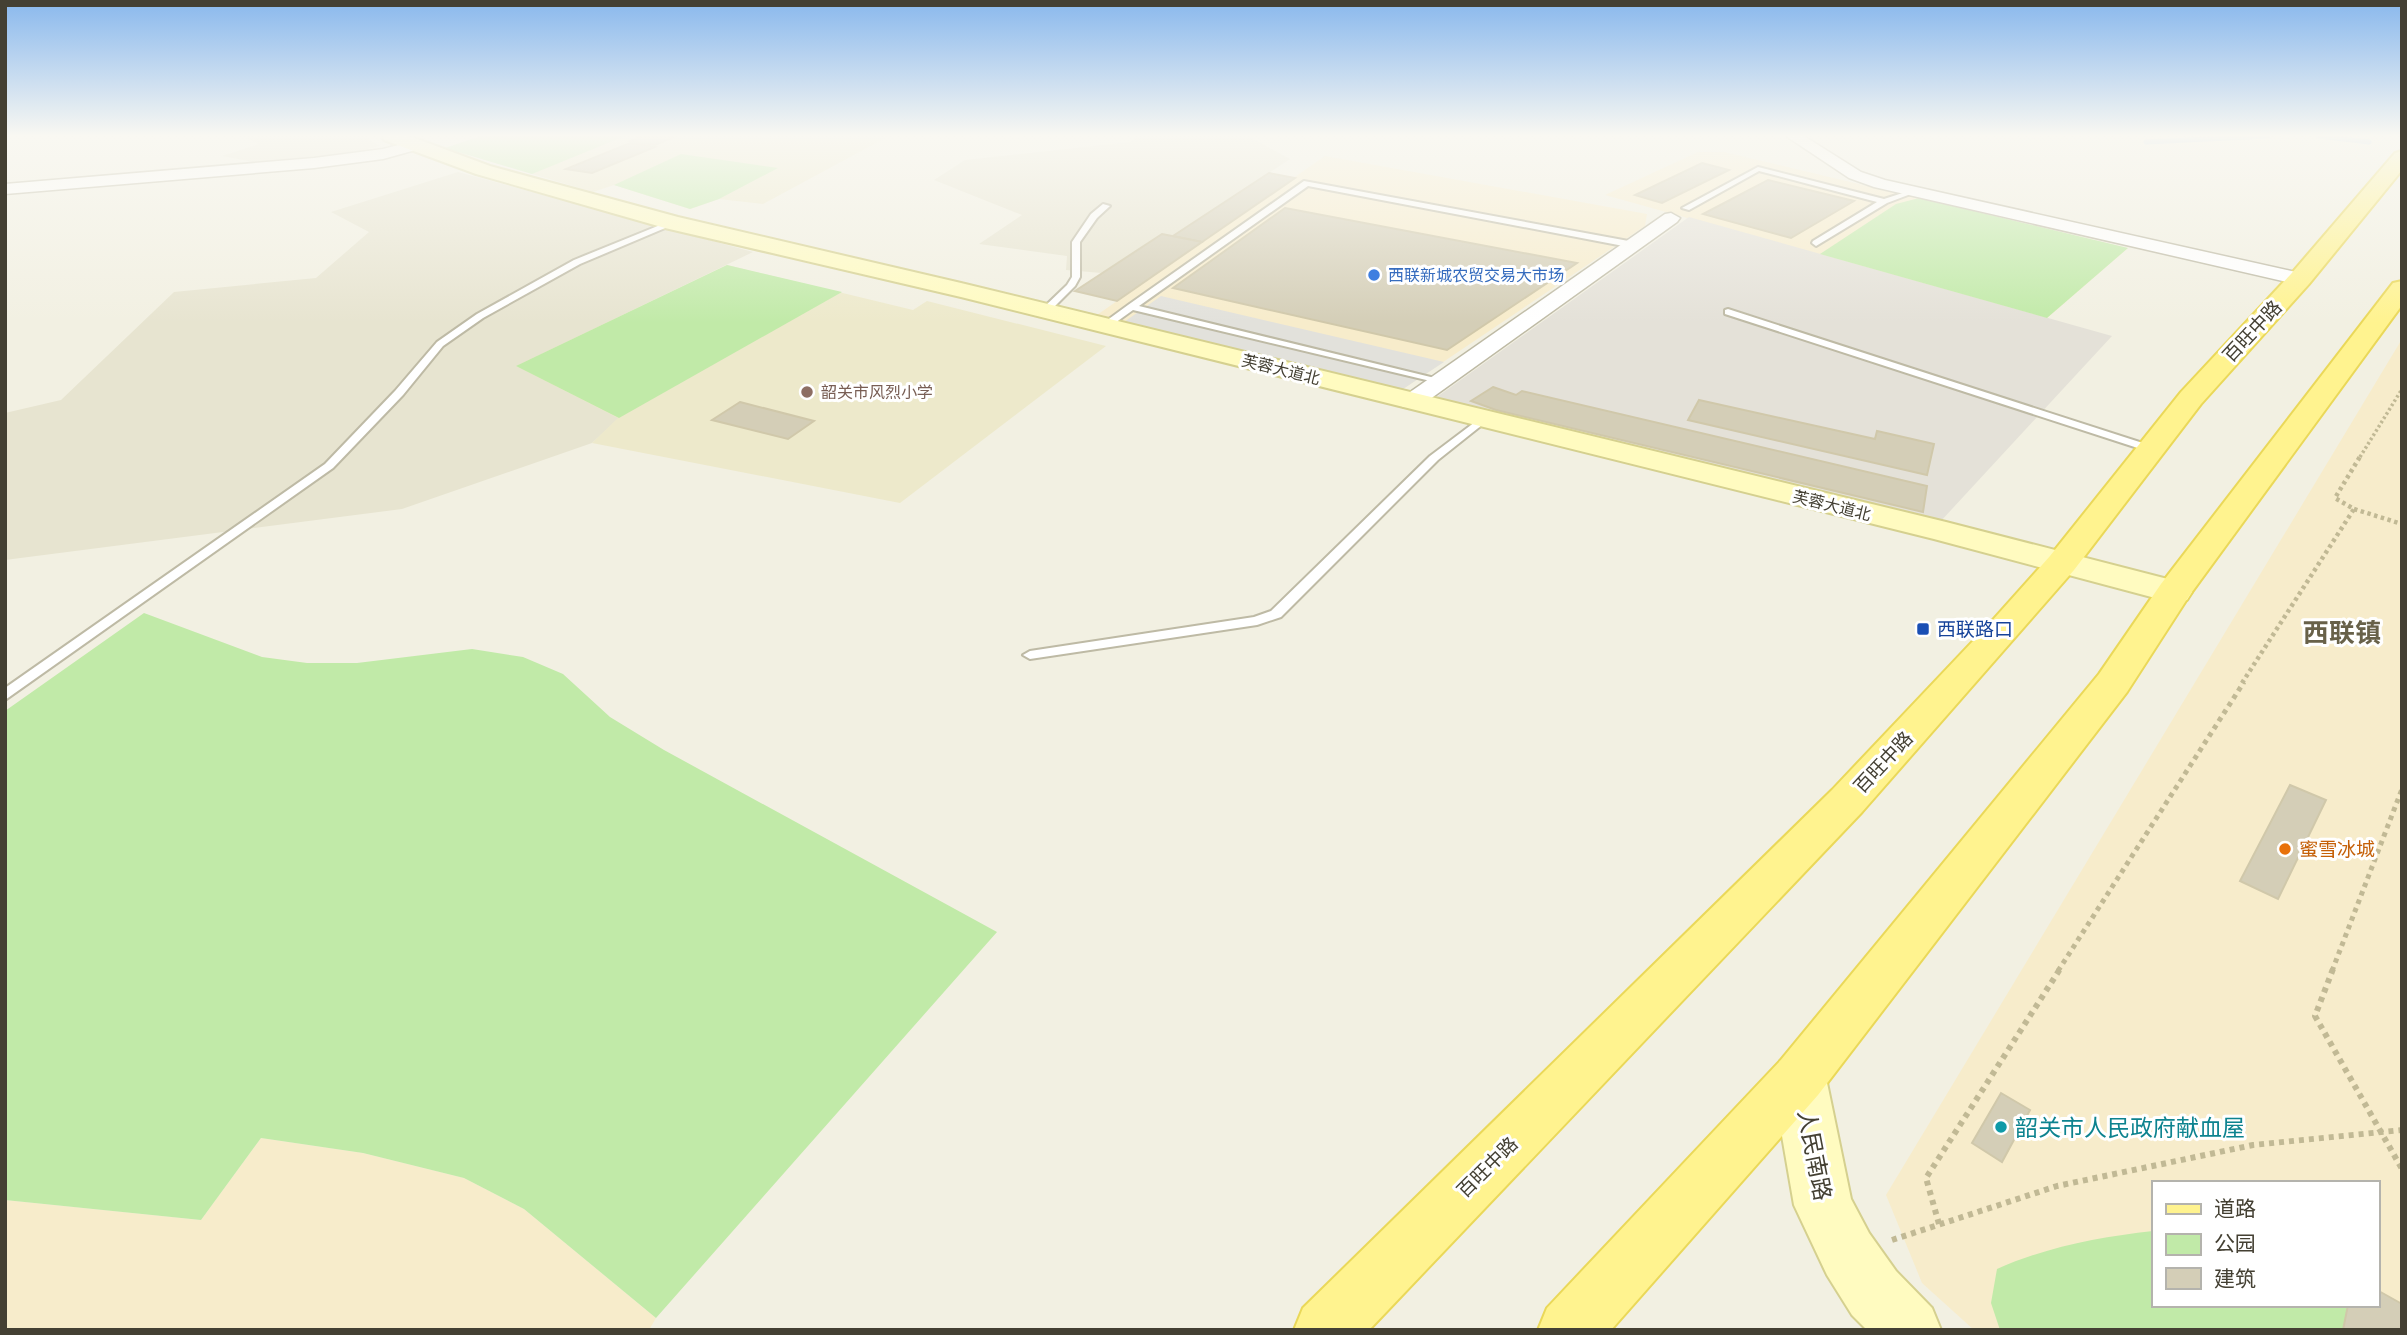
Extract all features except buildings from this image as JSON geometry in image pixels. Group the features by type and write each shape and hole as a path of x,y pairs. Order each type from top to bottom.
{"main road":[{"name":"芙蓉大道北","path":"581,198 1483,419 2174,592"},
{"name":"百旺中路","path":"1325,1330 1847,801 2062,563 2191,398 2300,279 2367,198"},
{"path":"1569,1330 1799,1078 2113,683 2174,592 2402,288"},
{"name":"人民南路","path":"1799,1078 1823,1205 1848,1254 1874,1293 1910,1330"}],"street":[{"path":"1940,198 2300,279"},
{"path":"1411,402 1679,213"}],"lane":[{"path":"1105,326 1285,198"},
{"path":"1388,198 1634,245"},
{"path":"1679,213 1705,198"},
{"path":"1873,198 1884,201"},
{"path":"1816,243 1892,198"},
{"path":"1045,311 1071,286 1076,277 1076,242 1094,216 1106,206"},
{"path":"5,695 329,466 399,393 440,344 470,323 577,262 673,223"},
{"path":"1131,307 1439,382"},
{"path":"1728,312 2151,449"},
{"path":"1030,654 1257,621 1276,614 1434,458 1483,419"}],"path":[{"path":"2402,389 2335,498 2354,509 2402,524"},
{"path":"1939,1224 1926,1178 2354,509"},
{"path":"2402,789 2315,1016 2378,1132 2402,1169"},
{"path":"1848,1254 2057,1186 2253,1145 2402,1130"}],"shaded area":[{"path":"374,198 555,198 753,252 517,366 619,418 592,443 402,509 5,560 5,413 61,400 174,292 316,278 369,232 331,212"},
{"path":"656,198 774,198 763,204 719,199 690,209"},
{"path":"980,198 1230,198 1173,236 1162,234 1102,273 1066,270 1067,256 979,244 1022,215"},
{"path":"1264,198 1560,198 1647,214 1645,226 1403,389 1097,315"},
{"path":"1617,198 1919,198 2128,248 2047,318"},
{"path":"1689,217 2112,336 1940,522 1434,399"},
{"name":"韶关市风烈小学","path":"727,265 913,310 927,301 1106,346 900,503 592,443 618,418 516,366"},
{"path":"1161,296 1444,362 1403,389 1124,322"},
{"path":"2402,339 2402,1330 1974,1330 1922,1283 1886,1195"},
{"path":"261,1138 363,1153 464,1178 524,1209 656,1318 649,1330 5,1330 5,1200 201,1220"}],"green space":[{"path":"656,198 720,198 690,209"},
{"path":"1920,198 2128,248 2047,318 1820,254 1896,204"},
{"path":"727,265 842,292 619,418 516,366"},
{"path":"144,613 262,657 307,663 357,663 472,649 523,657 563,674 610,717 664,750 997,932 656,1318 524,1209 464,1178 363,1153 261,1138 201,1220 5,1200 5,711"},
{"path":"2152,1231 2152,1307 2348,1307 2343,1330 2000,1330 1991,1303 1997,1269 2073,1244"}],"place":[{"name":"西联新城农贸交易大市场","path":"1374,275"},
{"name":"韶关市风烈小学","path":"807,392"},
{"name":"西联路口","path":"1923,629"},
{"name":"蜜雪冰城","path":"2285,849"},
{"name":"韶关市人民政府献血屋","path":"2001,1127"}],"district":[{"name":"西联镇","path":"2342,632"}]}
